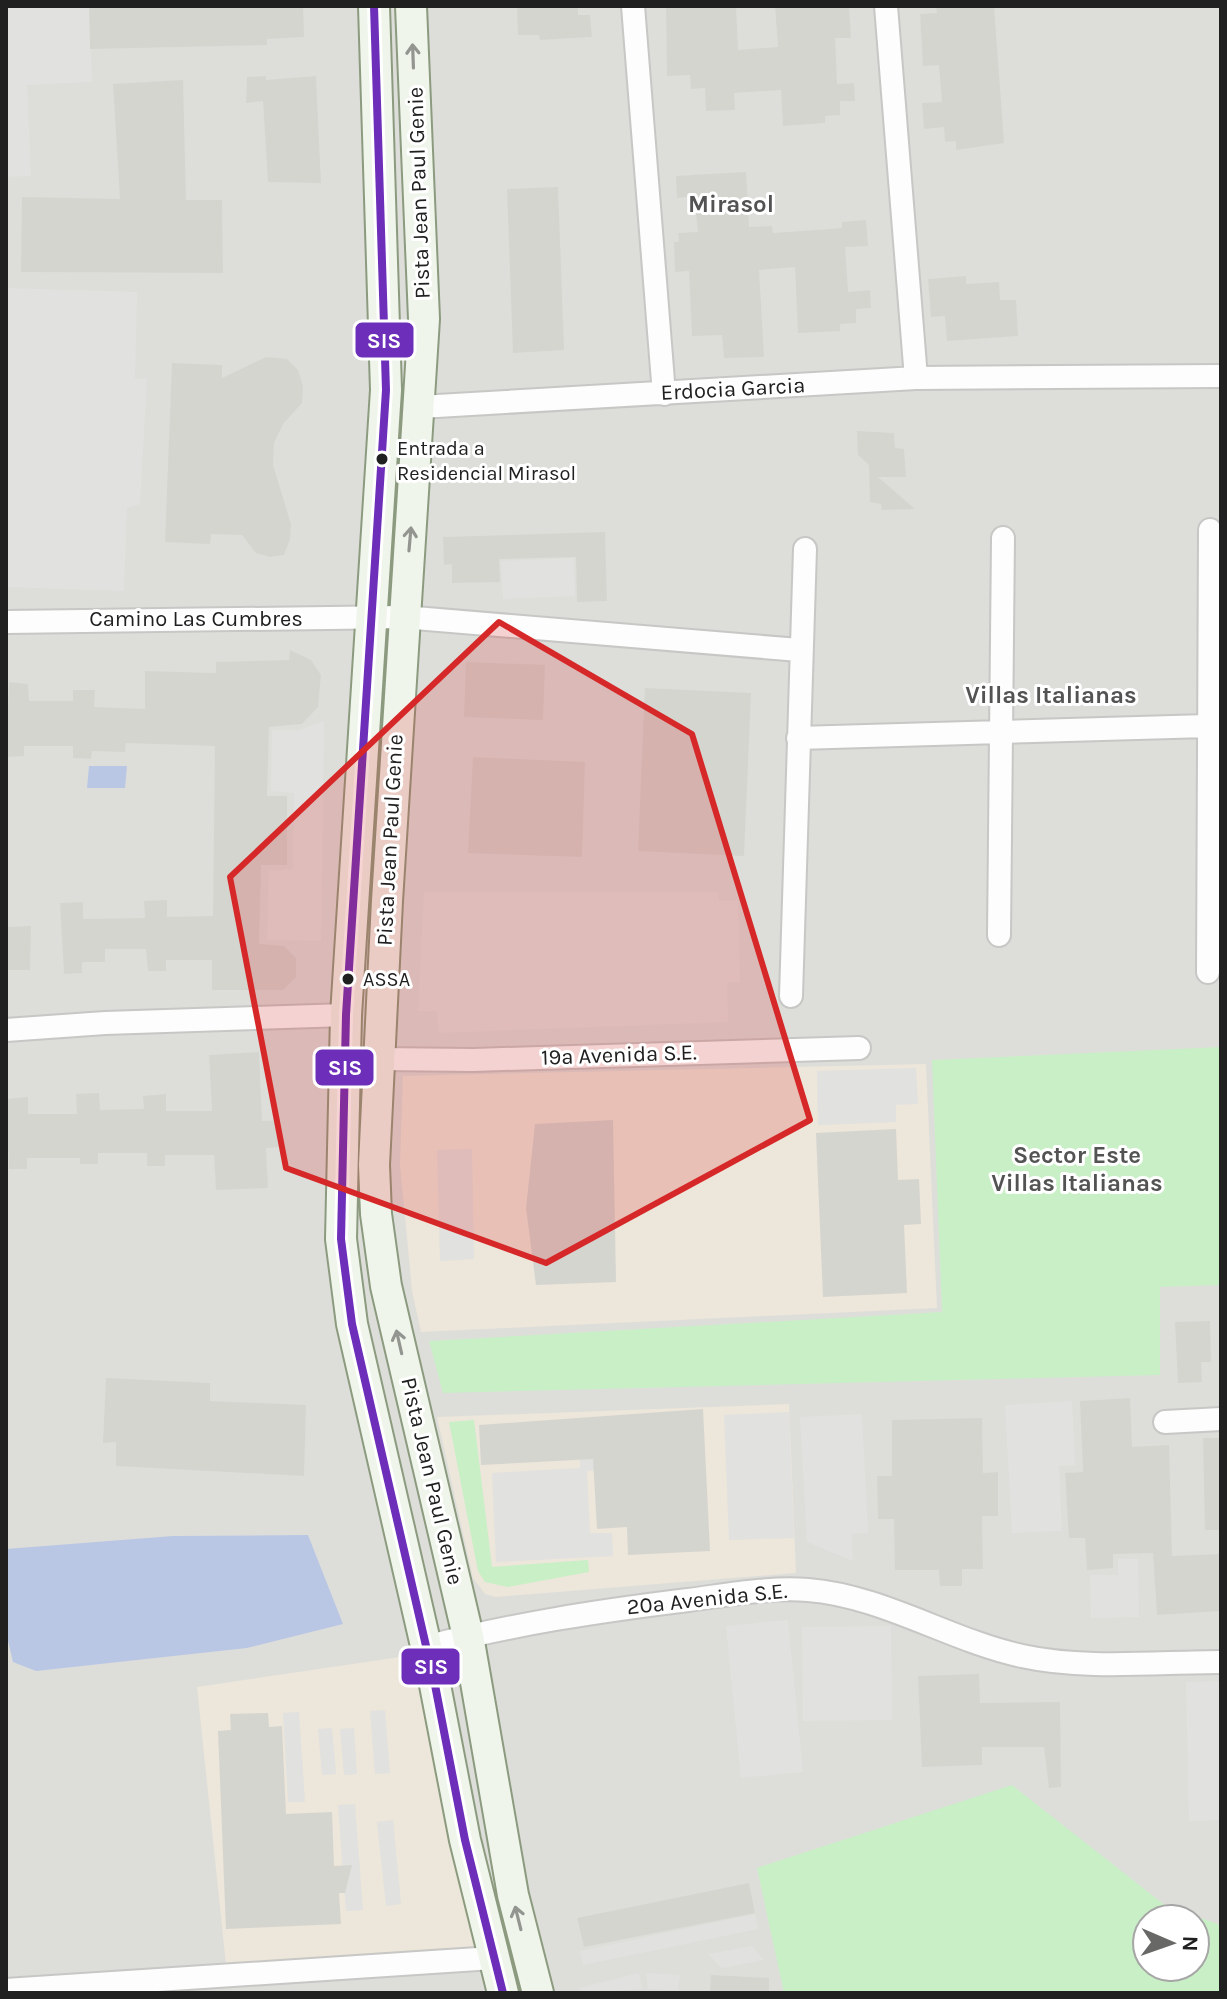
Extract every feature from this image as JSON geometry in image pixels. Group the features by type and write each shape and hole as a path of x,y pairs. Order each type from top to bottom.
{"main road":[{"name":"Pista Jean Paul Genie","path":"374,6 386,390 387,618 383,625 387,638 380,794 390,844 374,1165 376,1214 386,1286 468,1636 513,1895 538,1993"},
{"name":"Pista Jean Paul Genie","path":"411,6 424,319 420,407 387,618 356,881 346,1015 339,1196 352,1324 503,1993"},
{"path":"345,1272 355,1223 359,1077 364,1068 379,1059 366,1050 361,1040 364,922 356,881"}],"street":[{"path":"633,6 664,394"},
{"path":"886,6 916,378"},
{"name":"Erdocia Garcia","path":"420,407 916,378 1221,376"},
{"path":"1208,972 1214,866 1207,726 1215,621 1210,530"},
{"path":"999,935 1003,538"},
{"path":"791,996 799,650 805,549"},
{"path":"387,618 799,650"},
{"name":"Camino Las Cumbres","path":"6,622 387,618"},
{"path":"798,738 1207,726"},
{"path":"6,1030 105,1023 346,1015"},
{"name":"19a Avenida S.E.","path":"379,1059 473,1060 859,1048"},
{"path":"1165,1422 1221,1419"},
{"name":"20a Avenida S.E.","path":"426,1647 570,1614 769,1590 809,1590 886,1607 919,1622 1021,1656 1062,1662 1221,1662"},
{"path":"6,1990 493,1958"}],"highlighted area":[{"path":"499,622 692,734 810,1120 546,1263 286,1168 230,877"}],"shaded area":[{"path":"6,6 1221,6 1221,1993 6,1993"},
{"path":"6,6 89,6 92,82 27,85 31,176 6,177"},
{"path":"6,288 137,292 135,379 147,378 140,504 127,508 124,591 6,587"},
{"path":"574,558 575,596 503,599 501,561"},
{"path":"324,721 321,941 267,940 269,871 293,869 294,793 271,791 272,730 300,730"},
{"path":"424,892 718,892 719,901 738,901 740,982 727,983 728,1022 439,1033 437,1011 418,1011"},
{"path":"926,1064 937,1308 421,1332 412,1291 400,1164 403,1076"},
{"path":"916,1068 918,1104 896,1105 896,1122 818,1125 817,1071"},
{"path":"472,1149 474,1259 440,1261 437,1150"},
{"path":"1072,1401 1075,1465 1059,1466 1062,1531 1012,1533 1005,1405"},
{"path":"789,1404 796,1573 495,1597 485,1594 473,1578 437,1417"},
{"path":"789,1412 794,1538 729,1540 724,1415"},
{"path":"862,1414 868,1533 852,1534 853,1561 807,1542 800,1417"},
{"path":"595,1452 609,1470 587,1471 590,1533 612,1533 613,1556 496,1562 492,1473 580,1468 580,1453"},
{"path":"1118,1559 1138,1559 1139,1617 1091,1618 1090,1575 1118,1575"},
{"path":"788,1620 803,1772 741,1778 726,1626"},
{"path":"891,1626 892,1720 803,1721 802,1627"},
{"path":"427,1653 492,1954 226,1965 197,1687"},
{"path":"1221,1681 1221,1820 1189,1821 1186,1682"},
{"path":"385,1710 390,1773 375,1774 370,1711"},
{"path":"299,1712 305,1802 288,1802 283,1713"},
{"path":"332,1728 336,1774 322,1775 318,1729"},
{"path":"354,1728 357,1774 344,1775 340,1729"},
{"path":"355,1804 363,1910 346,1911 338,1805"},
{"path":"393,1820 401,1904 386,1906 377,1822"},
{"path":"755,1914 758,1929 583,1965 580,1951"},
{"path":"752,1946 764,1960 722,1968 708,1954"},
{"path":"639,1973 642,1989 581,1993 579,1988"},
{"path":"646,1973 680,1975 678,1990 648,1989"}],"green space":[{"path":"1221,1047 1221,1285 1160,1287 1160,1375 443,1393 429,1341 942,1312 932,1060"},
{"path":"474,1420 492,1567 588,1560 589,1572 508,1587 485,1582 478,1571 449,1422"},
{"path":"1012,1785 1162,1903 1131,1903 1131,1983 1211,1983 1211,1922 1221,1925 1221,1993 784,1993 757,1868"}],"water":[{"path":"89,766 127,766 125,788 87,788"},
{"path":"308,1535 343,1624 247,1648 36,1671 13,1662 6,1632 6,1549 173,1536"}],"building":[{"path":"89,6 303,6 304,37 267,39 267,45 90,49"},
{"path":"517,6 578,6 578,15 590,15 592,37 540,40 539,35 518,35"},
{"path":"666,6 736,6 738,50 778,47 775,6 849,6 851,38 835,38 837,84 854,83 855,101 840,101 840,115 825,116 825,123 783,126 781,90 734,93 735,110 706,111 705,88 691,89 690,75 667,76"},
{"path":"936,6 994,6 1004,143 956,150 956,141 945,142 944,127 924,129 922,103 942,102 939,65 923,66 920,14 937,13"},
{"path":"266,76 266,80 316,76 321,183 268,182 263,101 246,103 247,77"},
{"path":"183,80 186,200 222,200 223,273 21,272 22,197 120,199 113,84"},
{"path":"746,172 749,227 772,226 773,233 842,228 842,222 866,220 868,246 845,247 848,292 870,290 871,308 856,309 856,323 840,324 840,331 798,333 795,267 759,270 764,357 724,358 722,335 692,336 689,271 675,272 674,242 679,242 678,233 698,232 694,196 677,198 676,176"},
{"path":"558,187 564,350 513,353 507,189"},
{"path":"966,276 966,284 999,282 1000,300 1016,300 1018,336 947,341 945,316 931,317 928,279"},
{"path":"266,357 287,359 298,370 303,386 302,403 283,424 274,443 273,465 291,524 284,555 270,557 256,553 242,535 211,534 210,544 165,542 172,363 222,365 222,378"},
{"path":"857,431 894,433 895,448 904,449 906,477 878,477 915,509 882,510 881,504 870,502 869,465 858,455"},
{"path":"605,532 607,601 577,602 576,557 499,559 500,582 452,583 452,564 444,565 443,537"},
{"path":"290,650 311,660 321,675 318,707 302,724 269,727 267,796 287,796 287,865 261,865 259,944 284,946 296,958 296,977 283,990 212,990 212,960 166,960 166,971 148,971 146,949 105,949 105,962 82,962 82,973 64,974 60,903 83,902 83,919 145,918 144,901 167,900 167,917 213,916 215,746 126,743 125,752 92,751 91,759 73,758 73,746 24,746 24,756 6,757 9,682 28,684 29,701 73,701 73,690 95,690 94,707 145,709 145,671 216,673 216,662 289,660"},
{"path":"466,662 545,665 543,720 464,717"},
{"path":"645,688 751,693 744,856 638,851"},
{"path":"473,757 585,762 582,857 468,853"},
{"path":"31,926 30,970 6,970 6,927"},
{"path":"259,1052 262,1121 280,1120 281,1147 266,1148 268,1188 216,1190 214,1155 165,1155 165,1166 147,1166 147,1153 98,1153 98,1164 80,1164 80,1158 27,1158 27,1169 9,1169 6,1099 28,1097 28,1114 77,1114 76,1094 99,1093 100,1110 144,1109 143,1096 166,1094 166,1111 212,1111 209,1055"},
{"path":"613,1120 616,1282 536,1285 526,1208 535,1124"},
{"path":"896,1129 898,1180 919,1179 921,1224 904,1225 907,1293 823,1297 816,1133"},
{"path":"1210,1321 1211,1362 1201,1362 1202,1382 1178,1383 1175,1322"},
{"path":"106,1378 210,1383 210,1401 306,1405 304,1476 116,1466 116,1442 103,1443"},
{"path":"1130,1398 1132,1447 1169,1445 1172,1556 1221,1554 1221,1611 1157,1615 1153,1553 1113,1554 1113,1568 1087,1570 1085,1538 1069,1538 1065,1473 1083,1472 1080,1401"},
{"path":"703,1409 710,1551 628,1555 627,1527 597,1529 593,1459 481,1465 479,1425"},
{"path":"982,1418 983,1473 998,1472 998,1516 982,1516 983,1569 962,1569 962,1586 940,1586 939,1570 895,1570 894,1519 878,1519 877,1476 892,1476 892,1420"},
{"path":"1203,1438 1221,1438 1221,1530 1205,1530"},
{"path":"979,1674 980,1703 1060,1702 1061,1787 1049,1788 1044,1747 982,1747 982,1765 922,1767 918,1676"},
{"path":"268,1713 269,1727 282,1726 286,1814 332,1812 334,1866 352,1865 345,1893 339,1893 341,1924 226,1929 218,1731 231,1730 230,1714"},
{"path":"749,1883 755,1913 584,1947 577,1918"},
{"path":"711,1975 769,1978 769,1993 710,1993"}],"transit line":[{"name":"SIS","path":"374,6 386,390 346,1015 341,1239 352,1324 435,1685 465,1840 503,1993"}],"place":[{"name":"Entrada a Residencial Mirasol","path":"382,459"},
{"name":"ASSA","path":"348,979"}],"district":[{"name":"Mirasol","path":"731,204"},
{"name":"Villas Italianas","path":"1051,695"},
{"name":"Sector Este Villas Italianas","path":"1077,1169"}]}
